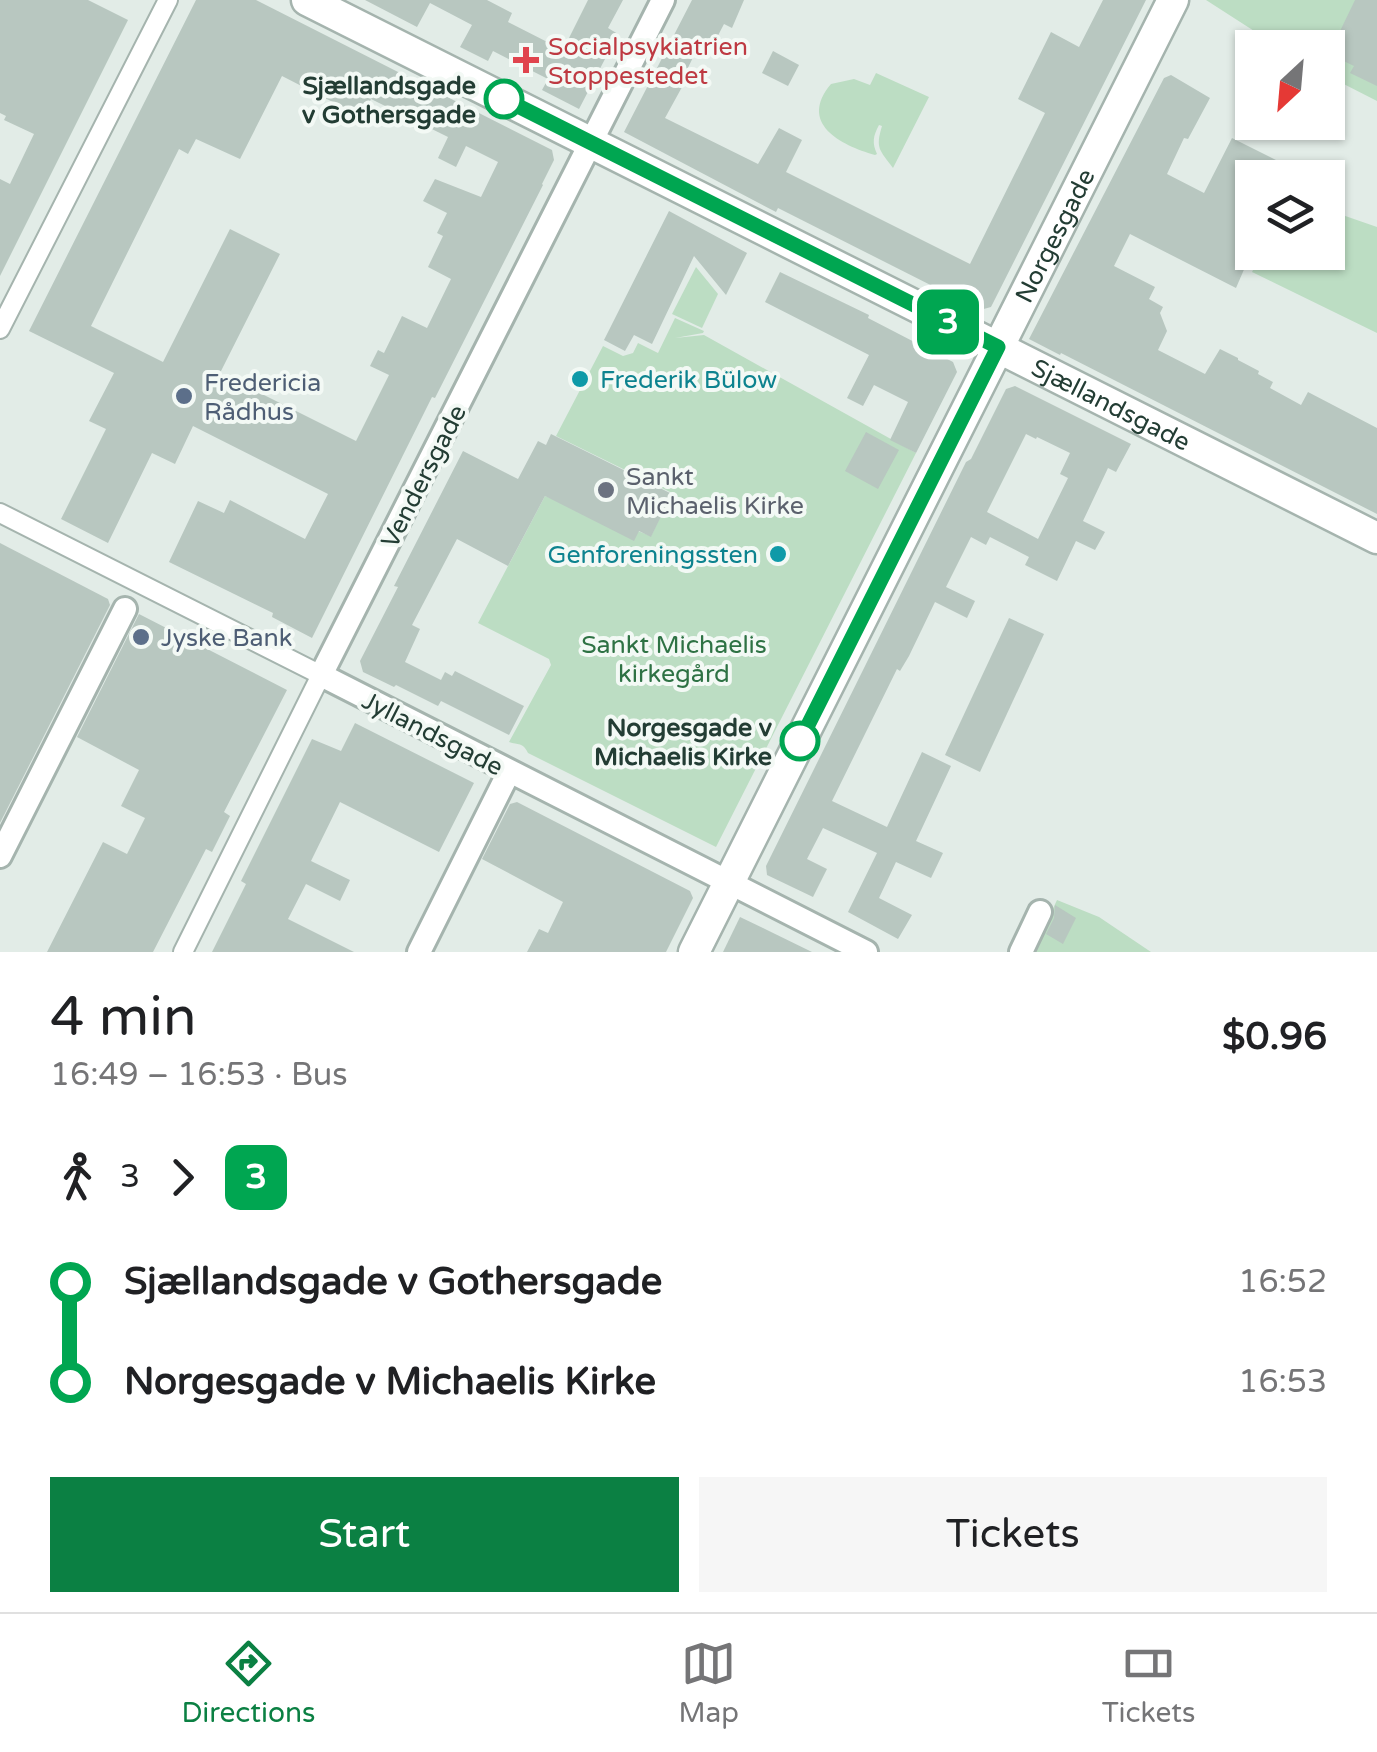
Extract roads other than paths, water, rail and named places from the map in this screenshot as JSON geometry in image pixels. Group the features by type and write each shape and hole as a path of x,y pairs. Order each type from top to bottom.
{"street":[{"path":"0,329 168,0"},
{"name":"Sjællandsgade","path":"307,0 1377,538"},
{"name":"Vendersgade","path":"183,952 663,0"},
{"name":"Norgesgade","path":"694,952 1173,0"},
{"name":"Jyllandsgade","path":"0,513 866,952"},
{"path":"0,856 138,582"},
{"path":"419,952 509,772"},
{"path":"1021,952 1040,912"}],"place":[{"name":"Socialpsykiatrien Stoppestedet","path":"526,60"},
{"name":"Sjællandsgade v Gothersgade","path":"504,99"},
{"name":"Frederik Bülow","path":"580,379"},
{"name":"Fredericia Rådhus","path":"184,396"},
{"name":"Sankt Michaelis Kirke","path":"606,490"},
{"name":"Genforeningssten","path":"778,554"},
{"name":"Jyske Bank","path":"141,637"},
{"name":"Norgesgade v Michaelis Kirke","path":"800,741"}],"park label":[{"name":"Sankt Michaelis kirkegård","path":"674,658"}]}
